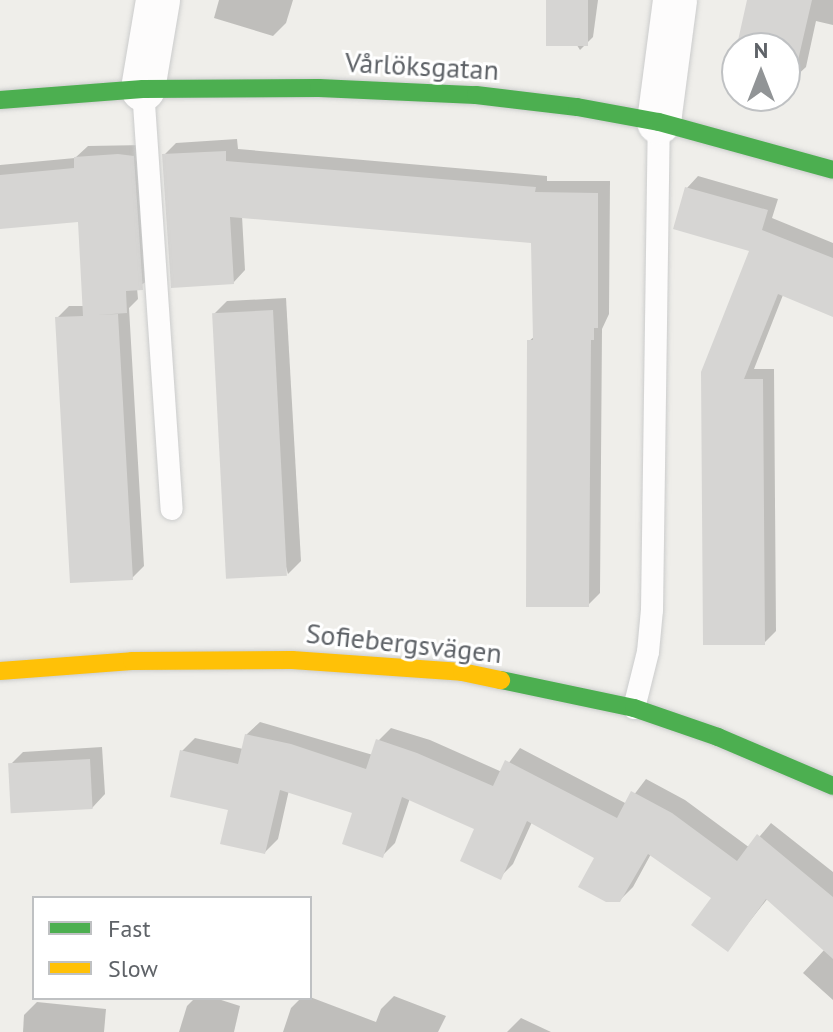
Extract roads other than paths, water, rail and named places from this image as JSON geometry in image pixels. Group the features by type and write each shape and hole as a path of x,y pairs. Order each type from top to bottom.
{"street":[{"path":"143,89 158,0"},
{"path":"659,122 675,0"},
{"name":"Vårlöksgatan","path":"0,100 143,89 319,88 476,95 577,107 659,122 833,170"},
{"name":"Sofiebergsvägen","path":"0,671 132,661 292,660 462,672 634,708 718,737 833,786"}],"lane":[{"path":"143,89 172,509"},
{"path":"634,708 648,652 652,610 659,122"}]}
